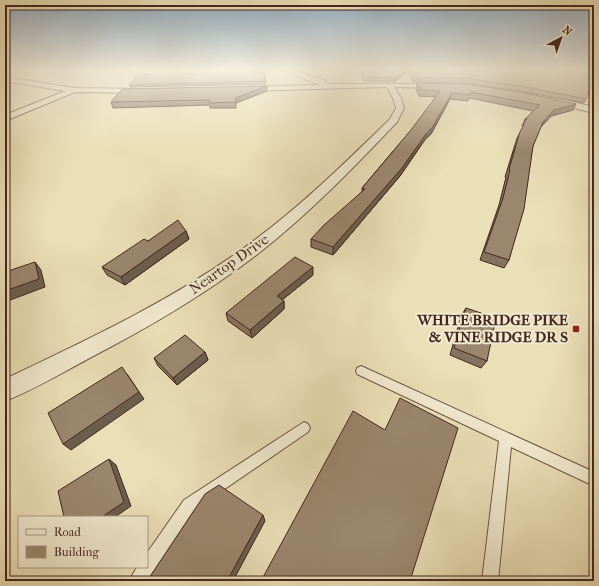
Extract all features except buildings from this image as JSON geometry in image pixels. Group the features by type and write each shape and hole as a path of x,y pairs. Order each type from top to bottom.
{"street":[{"path":"5,118 57,97"},
{"name":"Neartop Drive","path":"5,390 116,335 194,290 233,265 284,225 328,186 394,120 400,108 397,97"},
{"path":"541,98 594,110"}],"lane":[{"path":"361,371 594,479"},
{"path":"148,566 189,505 304,428"},
{"path":"490,581 506,438"},
{"path":"137,581 146,568"}],"place":[{"name":"WHITE BRIDGE PIKE & VINE RIDGE DR S","path":"576,329"}]}
